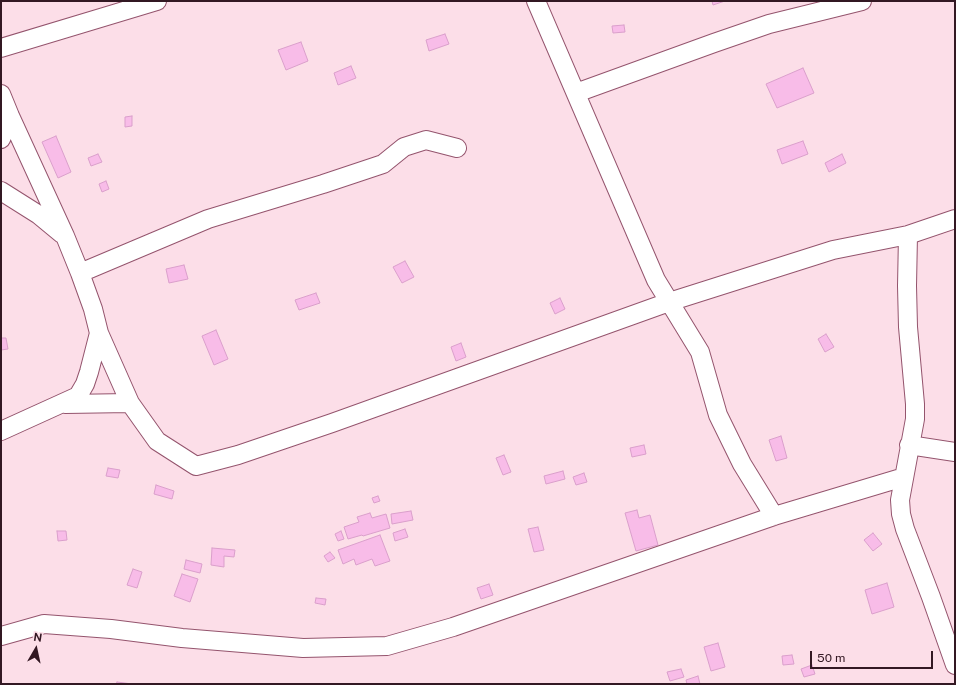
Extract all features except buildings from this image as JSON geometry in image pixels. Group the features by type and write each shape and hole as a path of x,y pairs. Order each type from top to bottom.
{"street":[{"path":"1,48 157,1"},
{"path":"536,1 656,280 700,352 718,416 742,464 774,516"},
{"path":"576,94 769,24 862,1"},
{"path":"1,94 65,236 93,309 99,333 130,403 157,441 196,466 238,455 325,425 669,302 833,250 908,235 955,219"},
{"path":"1,139 10,116"},
{"path":"80,273 208,219 383,164 404,147 426,140 457,148"},
{"path":"1,191 38,215 65,236"},
{"path":"908,235 908,326 915,418 909,444 900,500 901,514 905,529 955,666"},
{"path":"1,431 78,396 85,384 89,372 99,333"},
{"path":"62,404 130,403"},
{"path":"909,444 955,452"},
{"path":"1,636 44,624 111,629 182,638 304,648 387,646 453,627 774,516 904,477"}]}
